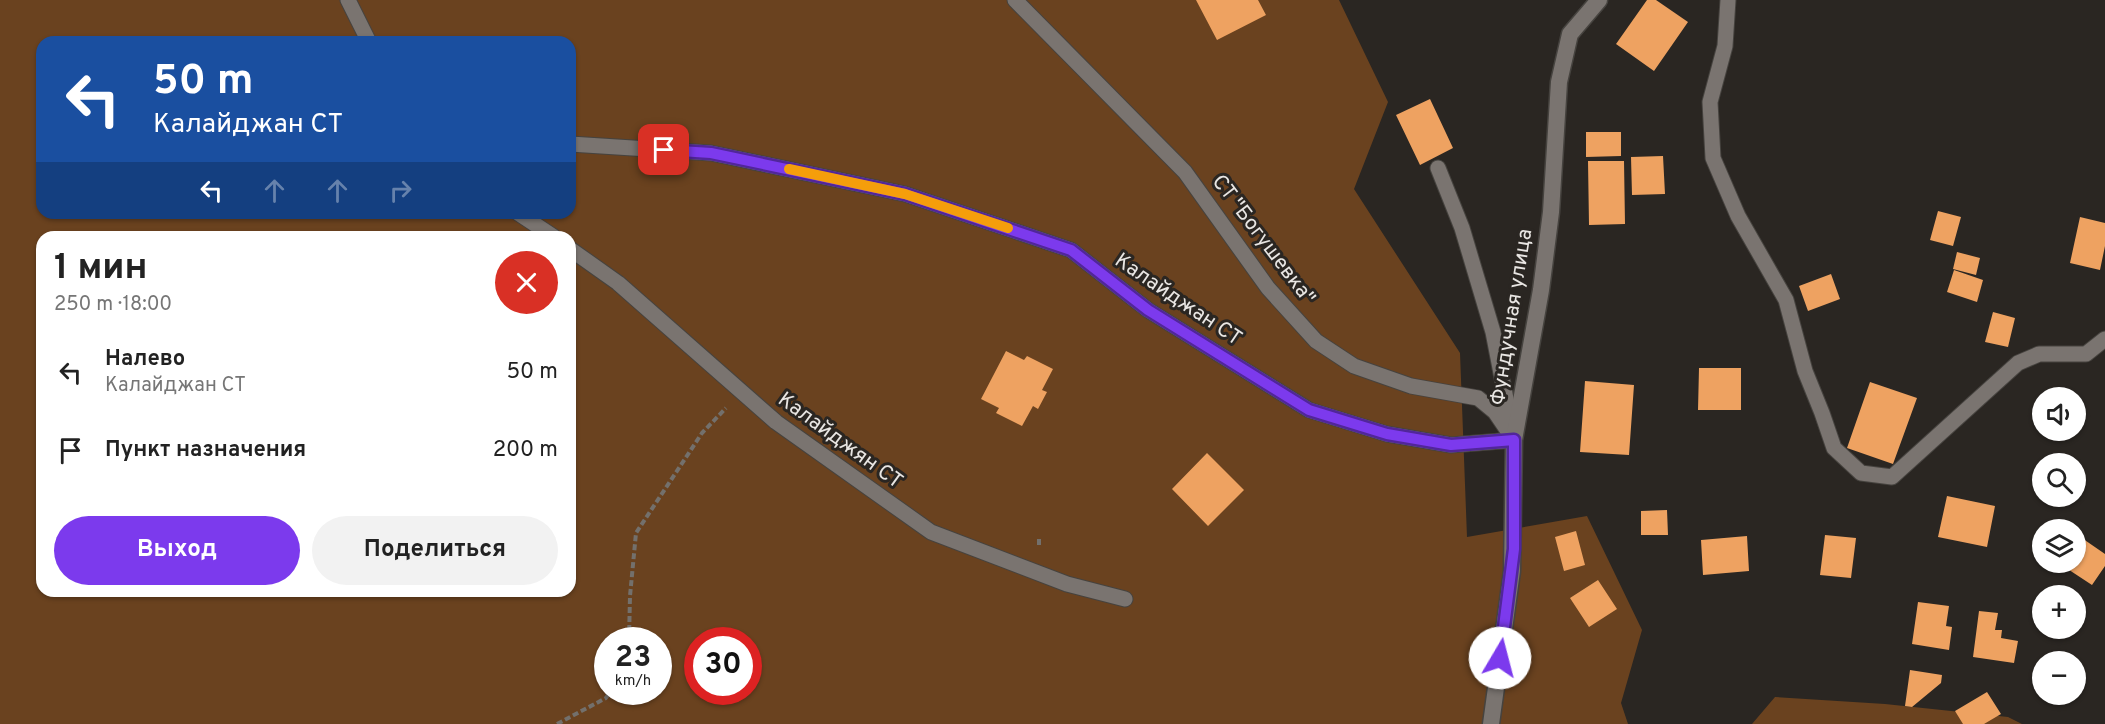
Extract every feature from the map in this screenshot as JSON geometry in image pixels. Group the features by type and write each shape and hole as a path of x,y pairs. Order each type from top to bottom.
{"street":[{"name":"Фундучная улица","path":"1491,724 1513,560 1514,440 1541,290 1551,212 1559,82 1570,34 1599,0"}],"lane":[{"path":"348,0 366,36"},
{"name":"СТ \"Богушевка\"","path":"1015,0 1185,172 1268,288 1316,341 1354,366 1402,383 1478,398 1495,412 1514,440"},
{"path":"1728,0 1725,46 1710,102 1713,158 1738,216 1786,300 1805,372 1834,448 1861,473 1892,477 2018,363 2039,354 2086,354 2105,339"},
{"name":"Калайджан СТ","path":"576,144 711,153 905,194 1071,250 1148,310 1309,410 1387,434 1451,445 1514,440"},
{"path":"1438,168 1462,228 1493,332 1514,440"},
{"path":"527,219 545,231"},
{"name":"Калайджян СТ","path":"576,253 618,284 776,422 931,532 1067,584 1125,599"}],"path":[{"path":"629,627 636,533 702,433 741,392"},
{"path":"557,724 594,704"}],"shaded area":[{"path":"0,0 1339,0 1388,102 1354,189 1460,353 1467,537 1587,516 1642,630 1621,703 1628,724 0,724"},
{"path":"1775,697 1885,704 2008,717 2022,724 1752,724"}],"building":[{"path":"1196,0 1258,0 1266,15 1217,40"},
{"path":"1647,0 1656,0 1688,22 1654,71 1616,44"},
{"path":"1430,99 1453,148 1420,165 1396,115"},
{"path":"1586,132 1621,132 1621,156 1586,157"},
{"path":"1663,156 1665,194 1632,195 1631,157"},
{"path":"1588,161 1624,161 1625,224 1589,225"},
{"path":"1938,211 1961,217 1953,246 1930,240"},
{"path":"2080,217 2105,223 2105,246 2100,270 2070,263"},
{"path":"1957,252 1980,258 1976,275 1953,269"},
{"path":"1954,270 1983,280 1977,302 1947,292"},
{"path":"1831,274 1840,299 1808,311 1799,286"},
{"path":"1993,312 2015,318 2008,347 1985,342"},
{"path":"1006,351 1024,360 1027,356 1053,369 1042,390 1047,392 1038,409 1033,406 1022,426 996,413 999,408 981,399"},
{"path":"1699,368 1741,368 1741,410 1698,410"},
{"path":"1585,381 1634,385 1629,455 1580,452"},
{"path":"1870,382 1917,398 1893,464 1847,448"},
{"path":"1207,453 1244,490 1208,526 1172,489"},
{"path":"1947,496 1995,506 1987,547 1938,537"},
{"path":"1667,510 1668,535 1641,535 1641,511"},
{"path":"1576,531 1585,565 1564,571 1555,537"},
{"path":"1825,535 1856,538 1851,578 1820,575"},
{"path":"1747,536 1749,571 1703,575 1701,540"},
{"path":"2086,541 2105,554 2105,566 2092,585 2074,573 2086,573"},
{"path":"1598,580 1617,609 1589,627 1570,598"},
{"path":"1918,602 1949,606 1946,626 1952,627 1949,650 1912,644"},
{"path":"1979,611 1998,613 1995,630 2002,630 2001,638 2018,641 2014,663 1973,657"},
{"path":"1910,670 1942,675 1941,683 1912,707 1905,706"},
{"path":"1987,692 2001,714 1984,724 1963,724 1955,711"}],"slow traffic":[{"path":"789,169 905,194 1008,228"}],"route":[{"path":"664,150 711,153 905,194 1071,250 1148,310 1309,410 1387,434 1451,445 1514,440 1514,549 1500,658"}]}
